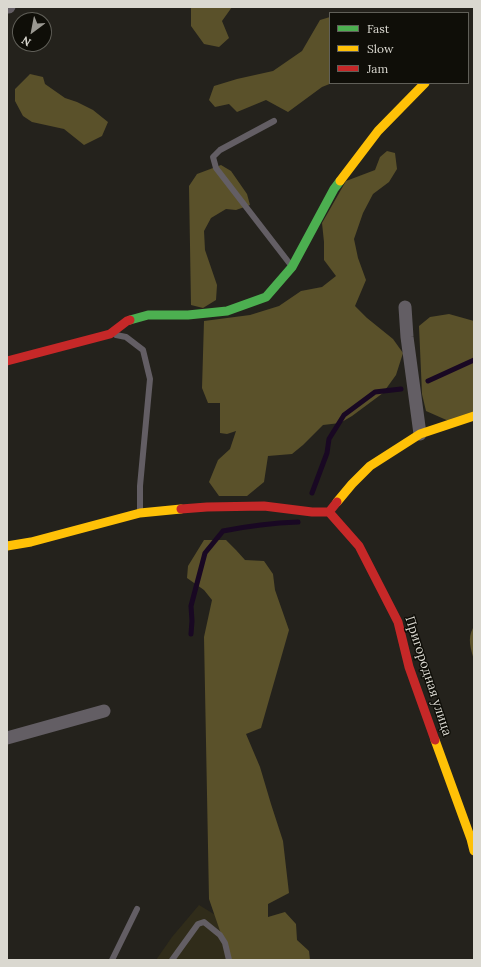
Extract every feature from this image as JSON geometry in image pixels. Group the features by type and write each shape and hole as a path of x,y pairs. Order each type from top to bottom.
{"street":[{"path":"7,361 110,334 127,321 148,315 188,315 227,311 266,297 292,267 334,189 378,131 424,84"},
{"path":"405,307 407,337 420,434"},
{"path":"7,546 31,542 140,513 206,507 264,506 312,512 329,512 352,484 370,466 420,434 474,416"},
{"name":"Пригородная улица","path":"329,512 359,546 398,622 409,667 472,840 474,851"},
{"path":"7,738 104,711"}],"lane":[{"path":"274,122 220,150 213,157 216,168 292,267"},
{"path":"110,334 126,337 142,350 150,379 140,486 140,513"},
{"path":"112,960 137,909"},
{"path":"172,960 201,922 204,922 220,934 225,943 229,960"}],"shaded area":[{"path":"191,7 232,7 222,21 229,38 219,47 204,44 191,26"},
{"path":"329,17 330,84 322,87 288,112 266,100 237,112 229,104 215,107 209,100 214,86 273,71 302,51 320,20"},
{"path":"30,74 43,77 45,84 65,98 93,110 108,122 102,136 84,145 64,129 32,122 23,116 15,101 15,89"},
{"path":"387,151 395,153 397,169 389,182 373,194 363,213 354,239 358,258 366,280 355,306 393,339 403,353 396,375 383,393 340,423 323,425 292,454 268,456 264,482 247,496 219,496 209,482 218,460 230,449 236,431 227,434 220,433 220,403 208,403 202,388 204,321 250,315 279,306 301,291 322,287 336,276 324,260 322,223 346,181 375,170 380,157"},
{"path":"221,165 231,171 247,194 250,205 236,210 226,209 211,218 204,231 205,250 217,285 216,300 203,308 191,305 189,186 197,174"},
{"path":"449,314 474,321 474,414 451,422 426,411 422,394 419,326 430,317"},
{"path":"204,540 226,540 245,560 264,561 273,574 275,590 289,630 261,728 246,734 260,767 283,841 289,893 268,904 268,917 285,912 296,924 297,940 309,951 310,960 230,960 209,899 204,637 212,600 204,590 187,578 188,566"},
{"path":"474,627 474,660 470,636"},
{"path":"199,905 227,922 228,960 156,960 172,937"}],"waterway":[{"path":"428,381 474,360"},
{"path":"312,493 327,453 329,439 344,415 375,392 401,389"},
{"path":"191,634 191,606 205,553 223,531 260,525 298,522"}],"traffic: fast":[{"path":"130,320 148,315 188,315 227,311 266,297 292,267 334,189 340,181"}],"traffic: slow":[{"path":"340,181 378,131 424,84"},
{"path":"337,502 370,466 420,434 474,416"},
{"path":"7,546 31,542 140,513 181,509"},
{"path":"435,740 474,851"}],"traffic: jam":[{"path":"7,361 110,334 130,320"},
{"path":"181,509 264,506 312,512 329,512 337,502"},
{"path":"329,512 359,546 398,622 409,667 435,740"}]}
